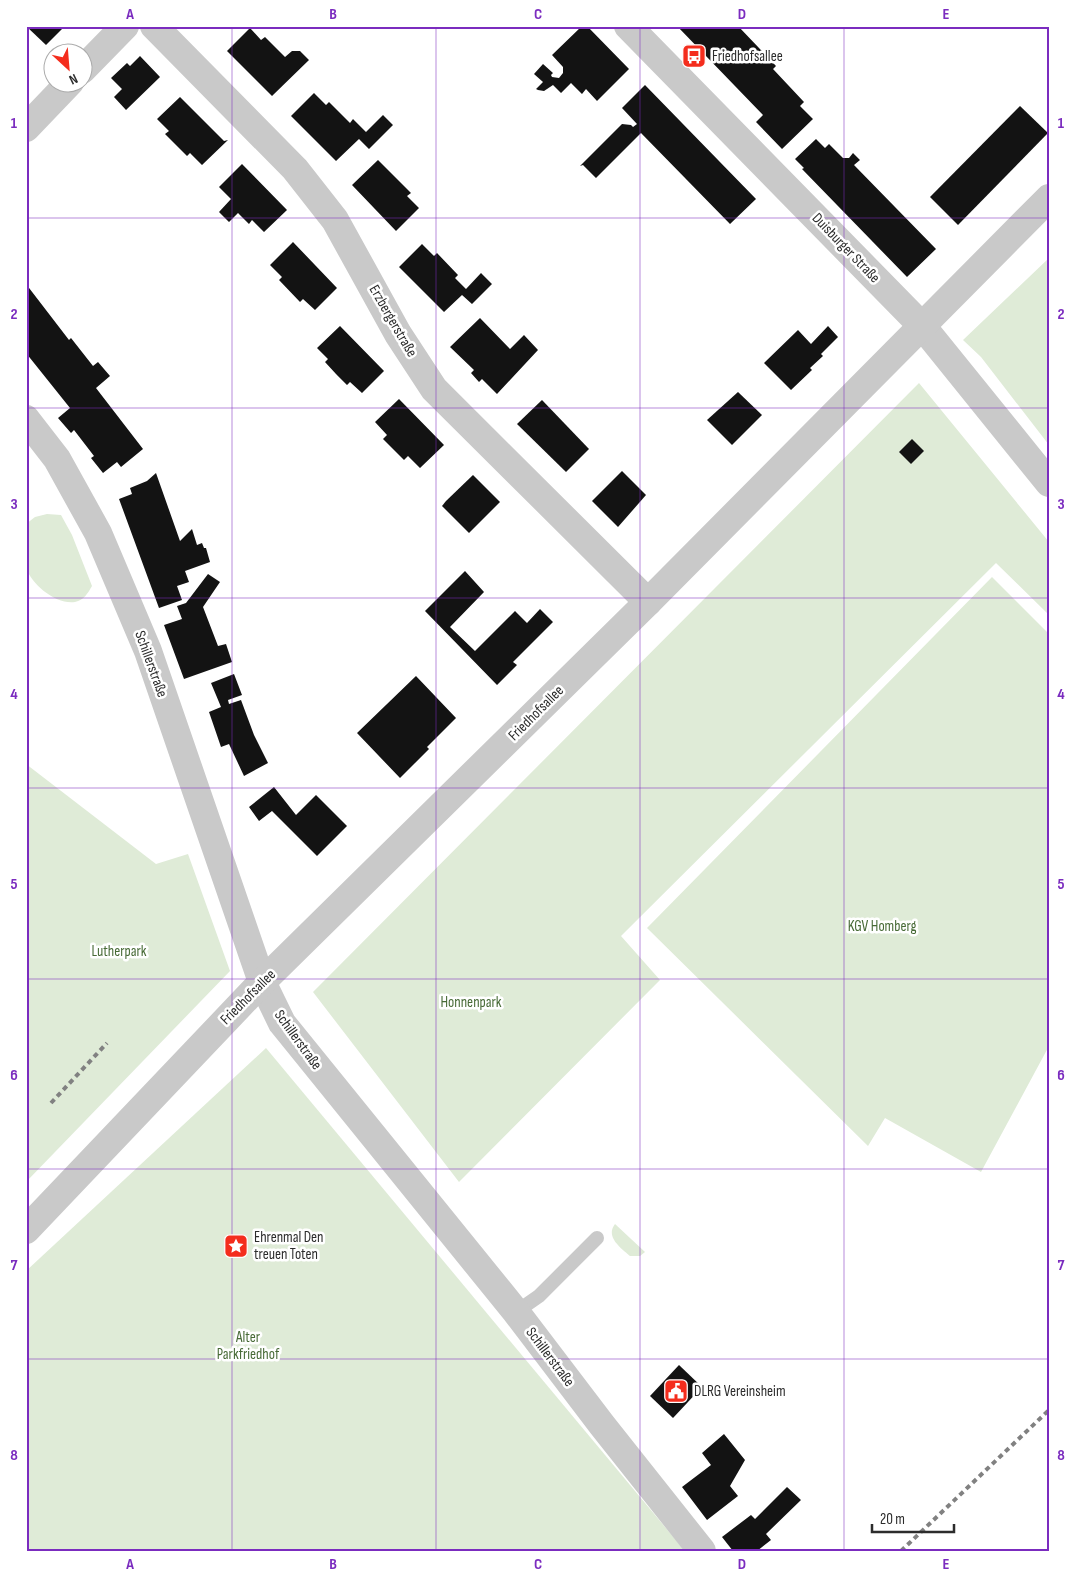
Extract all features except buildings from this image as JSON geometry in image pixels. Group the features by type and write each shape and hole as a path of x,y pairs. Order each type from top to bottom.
{"street":[{"path":"92,60 125,26"},
{"name":"Erzbergerstraße","path":"154,26 295,169 335,220 398,334 434,389 648,602"},
{"name":"Duisburger Straße","path":"628,26 923,326 1049,483"},
{"path":"26,128 60,92"},
{"name":"Friedhofsallee","path":"26,1230 262,982 648,602 1049,198"},
{"name":"Schillerstraße","path":"26,419 57,459 98,533 114,569 148,651 262,982 282,1023 516,1312 602,1425 702,1551"}],"lane":[{"path":"516,1312 539,1296 597,1238"}],"green space":[{"path":"1049,258 1049,445 981,357 963,340"},
{"name":"Honnenpark","path":"919,383 1049,542 1049,615 996,563 621,936 660,980 459,1182 313,992"},
{"path":"47,514 61,515 72,535 92,586 81,600 68,602 53,597 39,587 26,567 26,524 35,517"},
{"name":"KGV Homberg","path":"992,577 1049,634 1049,1046 981,1172 885,1118 868,1146 647,928"},
{"name":"Lutherpark","path":"26,764 156,864 188,854 230,971 26,1182"},
{"name":"Alter Parkfriedhof","path":"266,1048 685,1551 26,1551 26,1271"},
{"path":"615,1224 645,1252 640,1256 630,1256 622,1249 613,1238 612,1229"}],"railway":[{"path":"51,1103 107,1043"},
{"path":"901,1551 1049,1410"}],"place":[{"name":"Friedhofsallee","path":"694,56"},
{"name":"Ehrenmal Den treuen Toten","path":"236,1246"},
{"name":"DLRG Vereinsheim","path":"676,1391"}]}
